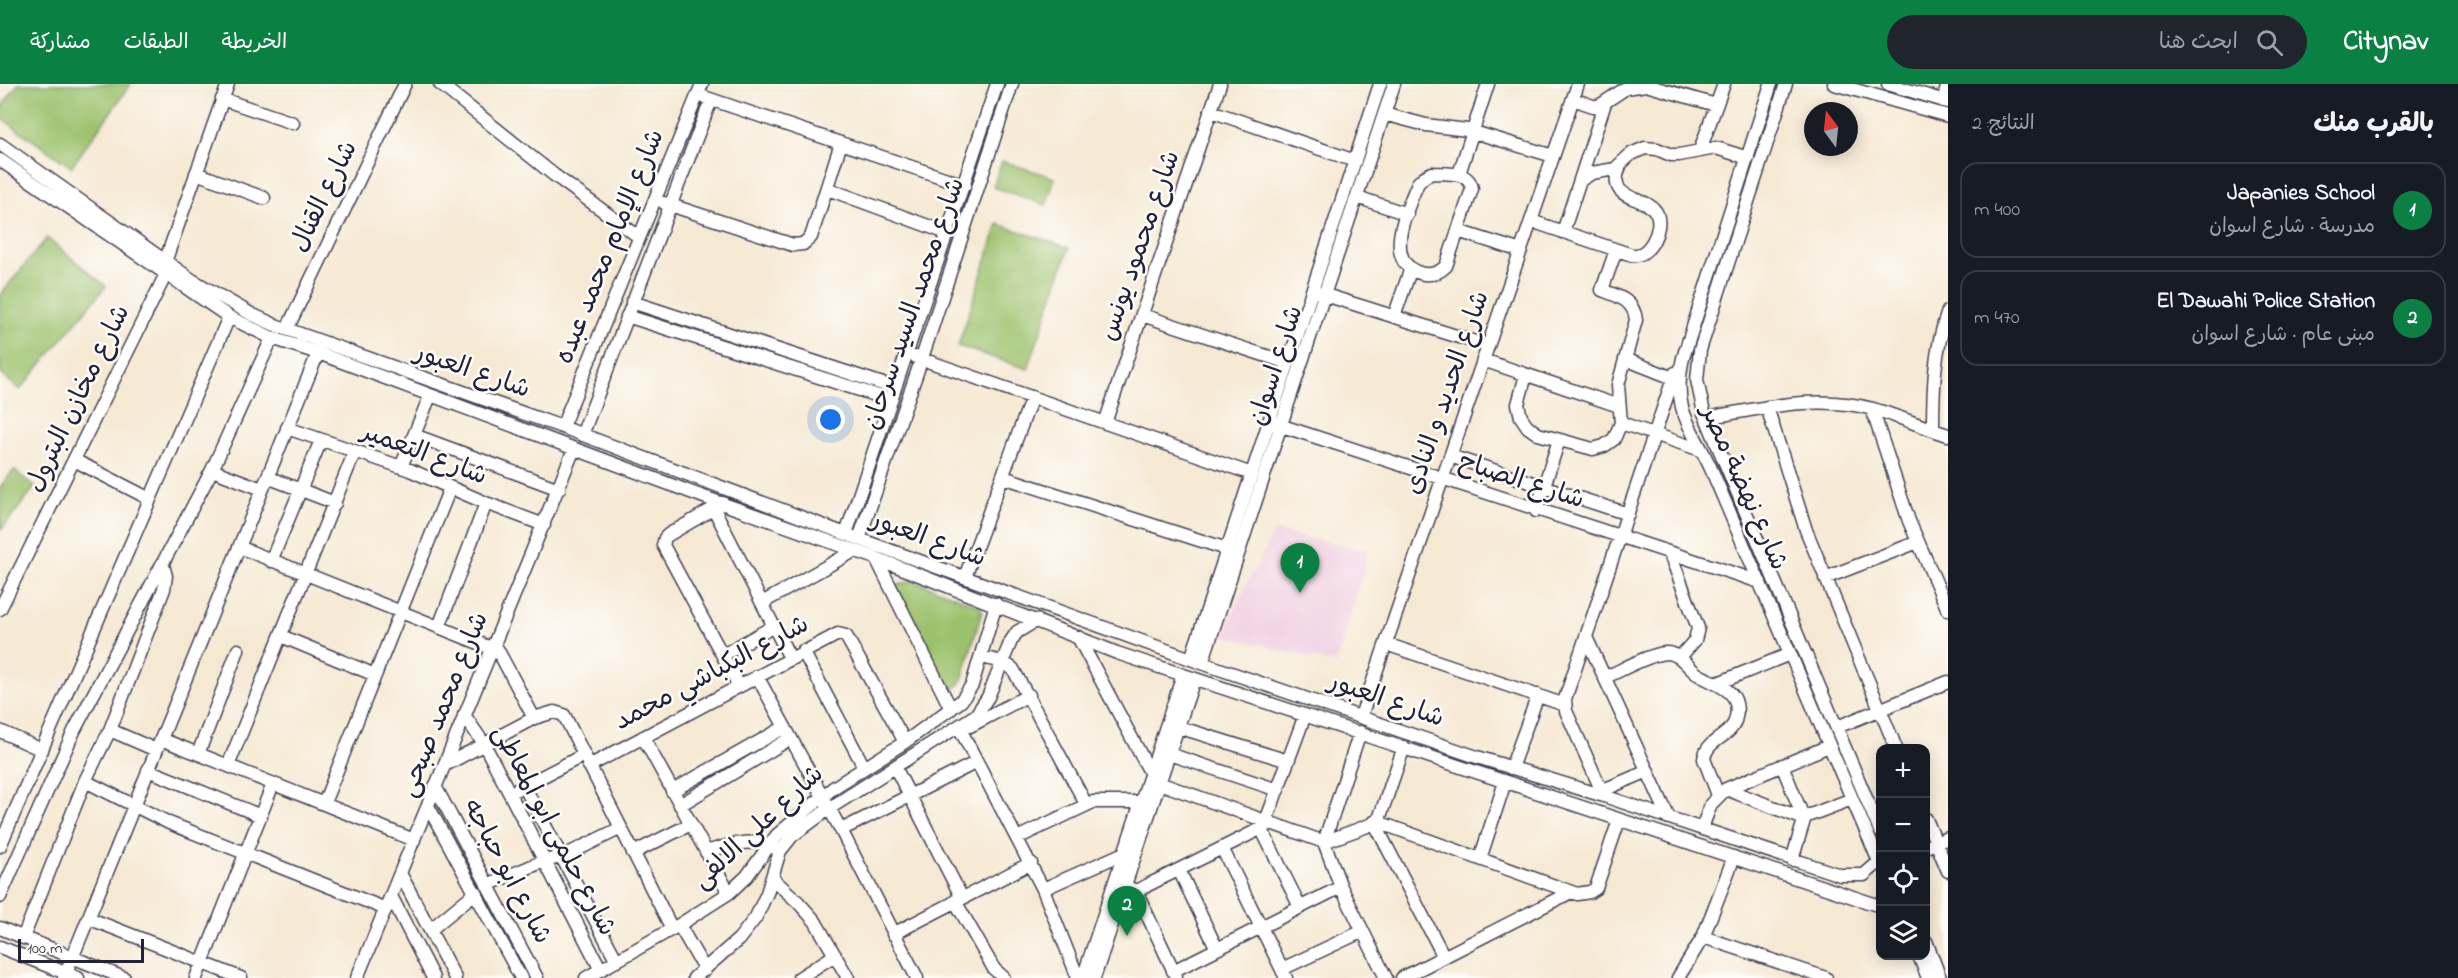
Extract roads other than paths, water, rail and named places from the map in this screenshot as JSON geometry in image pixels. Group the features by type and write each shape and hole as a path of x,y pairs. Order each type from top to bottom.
{"street":[{"name":"شارع مخازن البترول","path":"0,609 165,268 228,84"},
{"name":"شارع القنال","path":"287,329 405,84"},
{"path":"440,84 554,175 639,237"},
{"name":"شارع محمد السيد سرحان","path":"846,534 997,84"},
{"name":"شارع محمد السيد سرحان","path":"856,545 922,358 1012,84"},
{"name":"شارع محمود يونس","path":"1105,423 1220,84"},
{"name":"شارع اسوان","path":"1197,661 1318,292 1355,161 1380,84"},
{"name":"شارع اسوان","path":"1197,661 1227,549 1252,474 1275,424 1288,363 1357,197 1394,84"},
{"path":"1459,174 1488,84"},
{"name":"شارع الحديد و النادى","path":"1361,716 1578,84"},
{"path":"1700,150 1724,84"},
{"name":"شارع نهضة مصر","path":"1771,84 1683,358 1679,377 1681,406 1691,433 1701,450 1760,582 1876,854"},
{"name":"شارع نهضة مصر","path":"1786,84 1720,283 1698,365 1699,395 1876,819"},
{"path":"1834,84 1948,115"},
{"path":"1888,84 1945,102 1948,84"},
{"path":"1563,232 1605,103 1614,94 1633,86 1665,86 1716,105"},
{"path":"699,90 711,100 965,184"},
{"name":"شارع الإمام محمد عبده","path":"562,427 699,90"},
{"path":"222,99 293,123"},
{"path":"1573,99 1593,106 1605,103"},
{"name":"شارع الإمام محمد عبده","path":"582,435 711,100"},
{"path":"1211,111 1355,161"},
{"path":"1384,114 1421,124 1473,132 1553,156"},
{"path":"654,200 798,246 811,237 841,143"},
{"name":"شارع العبور","path":"0,144 74,203 229,317 272,338 414,383 448,388 678,470 846,534 856,545 876,558 1117,653 1876,904"},
{"path":"1581,180 1592,173 1610,171 1620,166 1631,154 1645,148 1679,156 1700,150 1722,149 1748,158"},
{"name":"شارع العبور","path":"0,160 74,203"},
{"path":"1531,221 1635,256 1645,253 1651,245 1659,220 1652,207 1622,193 1617,183 1620,166"},
{"path":"196,173 264,198"},
{"path":"1432,173 1459,174 1468,179 1472,189 1446,266 1442,270 1426,274 1411,268 1400,256 1398,245 1418,183 1432,173"},
{"path":"828,189 947,233"},
{"path":"1357,197 1407,214"},
{"path":"1458,231 1521,251"},
{"path":"1526,375 1519,398 1521,417 1533,431 1593,449 1614,439 1622,423 1618,385 1635,324 1635,311 1627,300 1602,291 1616,250"},
{"path":"1714,258 1721,261 1728,260"},
{"name":"شارع العبور","path":"165,268 242,309 414,383 430,396 675,486 701,496 718,506 965,577 1197,661 1512,768 1603,794 1840,875 1859,877 1870,873 1876,867"},
{"path":"1394,317 1411,268"},
{"path":"1707,283 1715,279 1720,283"},
{"path":"1318,292 1488,346"},
{"path":"632,302 893,394"},
{"path":"1933,430 1936,351 1948,311"},
{"path":"1142,315 1288,363"},
{"path":"627,316 893,394"},
{"path":"0,846 229,317"},
{"path":"0,897 74,731 212,470 272,338"},
{"path":"65,976 318,353"},
{"path":"907,353 1252,474"},
{"path":"1648,771 1603,794 1565,705 1673,378 1683,358"},
{"path":"1625,359 1673,378"},
{"path":"1483,360 1620,406"},
{"path":"444,400 442,393 448,388"},
{"path":"402,467 430,396"},
{"path":"965,577 1032,397"},
{"path":"1707,418 1767,407 1819,402 1872,409 1948,435"},
{"path":"1767,407 1797,506 1894,744"},
{"path":"1872,409 1909,520 1948,610"},
{"path":"1622,423 1701,450"},
{"name":"شارع الصباح","path":"1275,424 1619,538 1760,582"},
{"name":"شارع التعمير","path":"287,428 402,467 544,525"},
{"path":"414,435 559,489"},
{"path":"271,561 321,440"},
{"path":"1536,510 1559,440"},
{"name":"شارع محمد صبحى","path":"362,975 435,786 574,449"},
{"path":"228,766 355,451"},
{"path":"1450,456 1628,514"},
{"path":"74,460 150,499"},
{"path":"212,470 300,490 335,503"},
{"path":"675,486 680,480 678,470"},
{"path":"1003,477 1227,549"},
{"path":"701,496 702,488 709,482"},
{"path":"324,803 450,488"},
{"path":"439,627 486,503"},
{"path":"739,686 663,541 668,535 718,506 790,658"},
{"path":"1825,578 1918,542"},
{"path":"762,603 856,545"},
{"path":"239,548 492,646 534,718"},
{"path":"1670,554 1698,628 1695,640 1680,657"},
{"path":"876,558 951,709"},
{"path":"23,938 85,781 110,730 164,590 166,576 163,565"},
{"name":"شارع على الالفى","path":"586,978 729,893 755,866 768,845 832,788 905,742 961,701 972,686 996,604"},
{"path":"1083,619 1086,627 1084,632 1076,636 1155,779 1266,824 1324,842 1376,822 1571,892 1584,894 1596,888 1619,820"},
{"name":"شارع على الالفى","path":"702,974 748,930 762,907 780,851 792,836 895,766 960,729 976,715 983,706 1011,641 1017,632 1037,620"},
{"path":"723,655 774,626"},
{"name":"شارع البكباشي محمد","path":"509,794 643,737 838,634 846,636 905,742"},
{"path":"1117,653 1114,646 1125,634"},
{"path":"281,636 375,675"},
{"path":"1586,637 1669,818"},
{"path":"1386,644 1565,705"},
{"path":"198,754 238,650"},
{"path":"803,651 864,767"},
{"path":"1606,677 1659,655 1670,653 1680,657 1700,675 1718,683 1733,696 1737,709 1731,728 1708,746 1704,754 1705,764 1722,792 1804,819 1852,799"},
{"path":"1718,683 1790,654"},
{"path":"981,657 1003,662 1013,669 1086,804"},
{"path":"757,676 830,808 917,978"},
{"path":"1094,978 1130,888 1155,779 1188,677"},
{"path":"1083,978 1141,802 1168,754 1178,727 1188,677"},
{"path":"1837,727 1948,682"},
{"path":"1029,695 960,729 1031,863 1078,978"},
{"path":"1512,768 1538,695"},
{"path":"445,765 534,718 554,712 564,715 633,853 702,974"},
{"name":"شارع حلمى ابو المعاطى","path":"464,715 484,744 601,970"},
{"path":"1300,907 1266,824 1305,715"},
{"path":"1178,727 1288,761"},
{"path":"1388,742 1394,728"},
{"path":"110,730 198,754 414,840"},
{"path":"0,731 42,750"},
{"path":"1360,732 1324,842 1341,887 1386,978"},
{"path":"672,791 788,733"},
{"path":"680,805 788,733"},
{"path":"643,737 729,893"},
{"path":"1702,828 1711,804 1722,792 1829,746"},
{"path":"1404,747 1376,822 1444,957"},
{"path":"1168,754 1278,790"},
{"path":"841,830 977,762"},
{"path":"1782,765 1804,819 1792,860"},
{"path":"895,766 958,899 994,969 1001,977"},
{"path":"148,770 261,816"},
{"path":"85,781 169,823 386,909"},
{"path":"1480,860 1504,782"},
{"path":"196,978 273,784"},
{"name":"شارع ابو حباجه","path":"435,786 537,978"},
{"name":"شارع حلمى ابو المعاطى","path":"524,786 617,961"},
{"path":"1017,838 1086,804 1103,801 1141,802"},
{"name":"شارع ابو حباجه","path":"428,806 521,978"},
{"path":"633,853 691,824"},
{"path":"1130,888 1179,870 1266,824"},
{"path":"488,885 544,861 562,857 621,828"},
{"path":"1948,838 1931,845 1948,872"},
{"path":"706,852 736,843 768,845 780,851"},
{"path":"1222,848 1284,974 1363,931"},
{"path":"1757,865 1762,850"},
{"path":"1043,889 1124,853"},
{"path":"1678,978 1703,937 1734,857"},
{"path":"893,934 1031,863"},
{"path":"1179,870 1217,949"},
{"path":"400,873 455,978"},
{"path":"772,878 807,911 836,955 845,977"},
{"path":"1130,888 1175,975 1217,949 1341,887"},
{"path":"430,930 476,892"},
{"path":"1402,978 1571,892"},
{"path":"391,896 433,978"},
{"path":"88,918 241,978"},
{"path":"0,928 124,978"},
{"path":"1703,937 1826,978"},
{"path":"0,947 65,976 78,978"},
{"path":"1930,952 1940,978"},
{"path":"799,978 836,955"},
{"path":"1921,960 1928,978"}],"place":[{"name":"Japanies School","path":"1300,593"},
{"name":"El Dawahi Police Station","path":"1127,936"}]}
